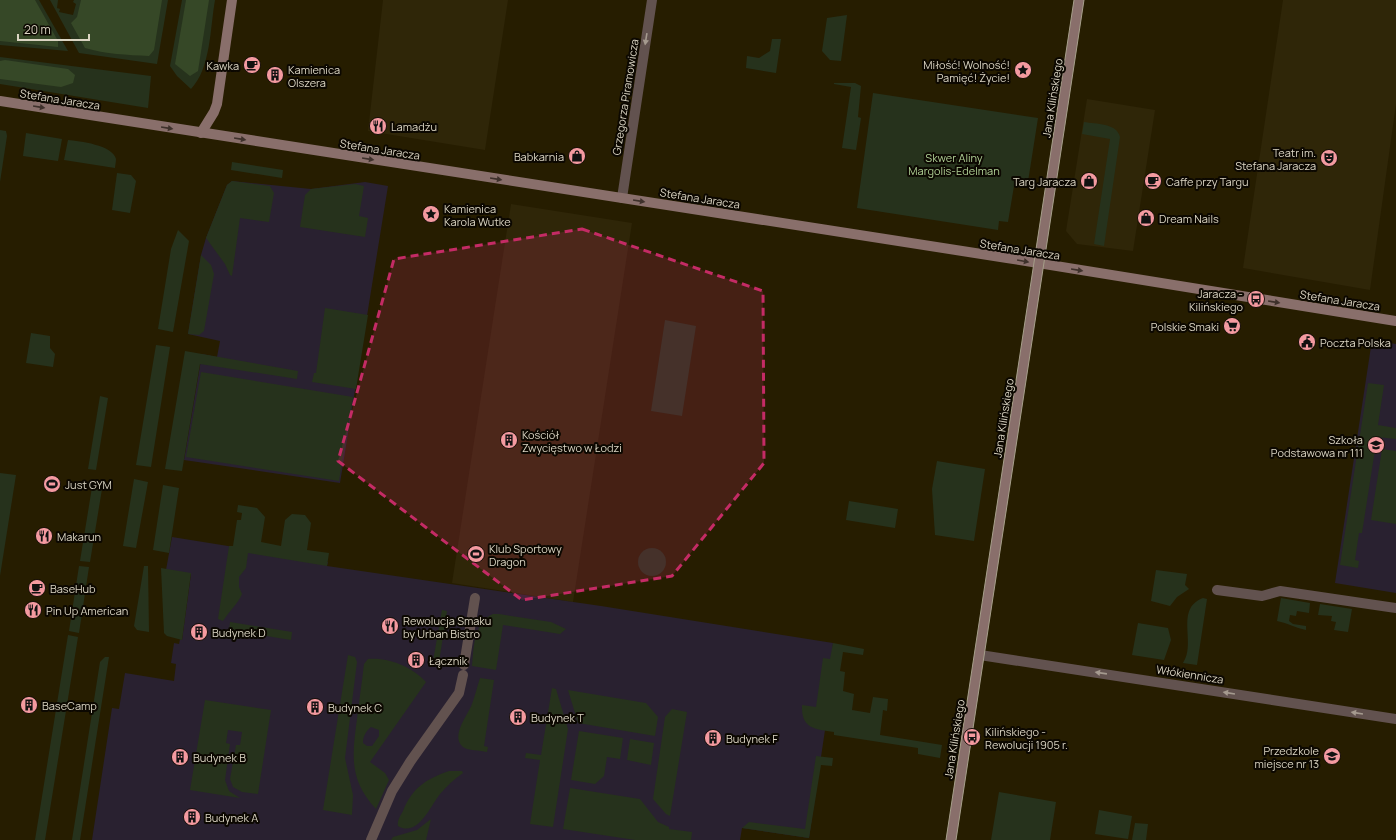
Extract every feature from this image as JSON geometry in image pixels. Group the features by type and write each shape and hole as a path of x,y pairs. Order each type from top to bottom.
{"street":[{"path":"201,133 214,112 217,104 232,0"},
{"name":"Grzegorza Piramowicza","path":"622,198 652,0"},
{"name":"Jana Kilińskiego","path":"951,840 1079,0"},
{"name":"Stefana Jaracza","path":"0,101 1396,321"},
{"path":"1217,590 1262,596 1280,592 1396,608"},
{"path":"371,840 392,791 410,762 459,693 475,598"},
{"name":"Włókiennicza","path":"980,655 1396,719"}],"highlighted area":[{"path":"582,229 763,291 764,463 672,576 522,600 338,461 394,259"}],"shaded area":[{"path":"383,0 508,0 485,150 368,131"},
{"name":"Teatr im. Stefana Jaracza","path":"1283,0 1396,0 1396,104 1370,290 1243,268"},
{"path":"1087,99 1155,110 1133,251 1077,244 1066,231"},
{"path":"232,181 311,189 365,182 388,186 340,483 184,460 202,354 217,357 220,341 188,334 201,255 206,238 227,185"},
{"path":"511,204 632,223 573,602 452,583"},
{"name":"Szkoła Podstawowa nr 111","path":"1372,340 1396,344 1396,593 1335,583"},
{"path":"172,537 328,562 327,566 601,606 833,643 825,730 809,838 742,828 740,840 92,840 112,708 119,709 125,673 174,681 176,664 171,663 174,643 179,644 180,639 182,640 191,574 166,570"}],"green space":[{"path":"0,0 39,0 68,51 0,45"},
{"path":"0,0 35,0 58,41 58,47 0,41"},
{"path":"50,0 58,0 57,8 60,9 59,12 73,15 76,4 73,2 74,0 168,0 157,64 79,53"},
{"path":"81,0 162,0 154,50 149,56 109,53 85,48 71,23 77,17"},
{"path":"182,0 215,0 206,59 198,80 191,89 177,76 170,66"},
{"path":"186,0 209,0 198,71 190,76 175,64"},
{"path":"847,15 841,61 830,60 822,51 827,18"},
{"path":"772,39 781,39 776,73 746,68 747,56 759,58 770,51"},
{"path":"0,57 151,76 148,108 0,84"},
{"path":"5,60 68,69 75,75 73,83 61,87 0,79 0,61"},
{"path":"834,83 855,83 861,86 858,117 861,118 856,150 842,148 851,87"},
{"name":"Skwer Aliny Margolis-Edelman","path":"873,93 1038,118 1027,188 1014,186 1008,222 999,221 998,230 857,208"},
{"path":"1084,122 1105,125 1115,129 1120,137 1104,246 1094,244 1110,139 1082,134"},
{"path":"0,130 6,131 7,136 0,182"},
{"path":"26,133 62,139 58,161 23,156"},
{"path":"68,140 80,141 109,150 114,154 116,159 115,168 64,160"},
{"path":"232,162 283,170 282,178 231,170"},
{"path":"117,173 131,175 136,181 130,213 112,210"},
{"path":"232,181 270,186 274,193 269,222 240,218 232,276 206,238 227,185"},
{"path":"355,184 364,186 359,216 368,218 365,237 300,227 305,195 311,189"},
{"path":"178,230 189,241 173,332 158,329 171,249"},
{"path":"201,255 211,265 214,274 204,331 199,335 188,334"},
{"path":"325,308 368,315 356,389 312,382 314,373 316,373"},
{"path":"665,320 696,326 682,416 651,411"},
{"path":"31,333 50,336 50,348 55,354 53,367 26,363"},
{"path":"156,345 170,347 151,467 136,465"},
{"path":"185,351 298,371 297,379 200,364 182,471 165,469"},
{"path":"201,372 353,397 339,481 186,457"},
{"path":"1368,383 1384,385 1378,425 1396,428 1396,439 1377,437 1362,533 1359,533 1355,560 1359,561 1358,568 1340,565"},
{"path":"100,396 108,398 96,470 88,469"},
{"path":"1382,449 1396,451 1396,524 1371,520"},
{"path":"937,461 985,469 974,541 935,535 932,489"},
{"path":"0,473 16,475 0,576"},
{"path":"134,479 148,482 136,548 123,546"},
{"path":"93,481 103,483 90,562 80,561"},
{"path":"163,485 179,488 169,553 153,550"},
{"path":"849,501 898,509 895,528 846,520"},
{"path":"238,505 257,508 265,517 261,542 281,546 285,520 292,514 305,515 311,523 307,550 329,553 327,566 248,553 246,568 239,577 239,587 242,594 223,621 218,619 229,546 233,546 237,520 241,520 242,513 237,512"},
{"path":"652,548 662,552 666,562 662,572 652,576 642,572 638,562 642,552"},
{"path":"79,566 89,567 79,633 69,631"},
{"path":"144,566 148,566 149,632 137,630 134,626"},
{"path":"161,568 191,573 182,640 167,636 164,633"},
{"path":"1156,570 1187,574 1185,585 1189,589 1177,597 1170,606 1151,601"},
{"path":"1203,598 1207,599 1197,665 1183,663 1187,655 1187,627 1190,610 1194,603"},
{"path":"1281,598 1310,603 1309,613 1297,611 1296,616 1290,615 1289,621 1293,624 1306,626 1306,630 1277,621"},
{"path":"1320,604 1352,609 1348,632 1334,630 1336,622 1331,621 1332,616 1318,615"},
{"path":"442,610 447,611 439,662 433,661"},
{"path":"493,614 551,622 566,629 560,634 503,625 496,670 472,666 474,644 478,630 486,618"},
{"path":"230,622 292,632 291,640 229,630"},
{"path":"1138,623 1168,628 1171,640 1164,660 1132,655"},
{"path":"68,635 78,637 45,840 35,840"},
{"path":"833,643 864,649 863,655 843,652 840,671 845,672 843,691 854,694 852,710 870,713 873,697 888,699 887,711 883,710 880,735 942,745 940,758 918,754 918,748 834,735 834,732 815,728 807,723 802,713 802,705 816,707 823,658 830,659"},
{"path":"348,655 355,657 357,662 345,758 353,795 352,815 323,810"},
{"path":"105,657 109,657 80,840 72,840 100,662"},
{"path":"368,659 392,661 414,672 426,682 370,762 385,773 389,780 376,809 361,788 354,767 355,732 364,664","holes":["371,727 379,730 379,736 372,746 367,746 363,743 365,734"]},
{"path":"480,678 494,680 484,746 488,747 487,752 471,750 463,747 459,742 458,737 461,726 472,704"},
{"path":"552,688 556,689 568,729 553,827 530,824 540,760 525,758 526,753 541,755"},
{"path":"568,690 646,703 658,717 655,736 578,723"},
{"path":"205,700 271,710 258,794 242,792 233,787 230,779 236,745 240,745 242,732 228,730 226,743 230,744 225,780 229,791 240,798 190,790"},
{"path":"672,709 687,712 670,816 666,814 653,799 665,717"},
{"path":"579,731 623,738 620,759 607,757 604,776 595,784 571,780"},
{"path":"630,739 654,743 651,765 627,760"},
{"path":"816,756 833,758 832,766 821,765 809,838 742,828 749,822 805,829"},
{"path":"449,771 462,771 463,773 440,794 418,824 412,828 405,829 398,826 400,817 415,790 433,777"},
{"path":"570,788 640,799 658,822 669,827 669,829 692,832 691,840 635,840 563,829"},
{"path":"999,792 1056,802 1050,840 991,840"},
{"path":"1099,810 1132,816 1128,839 1095,834"},
{"path":"431,819 426,840 391,840 393,837 417,830"},
{"path":"1135,823 1148,824 1146,840 1132,840"}],"tram line":[{"path":"946,840 1074,0"},
{"path":"956,840 1084,0"}],"place":[{"name":"Kawka","path":"252,65"},
{"name":"Miłość! Wolność! Pamięć! Życie!","path":"1023,70"},
{"name":"Kamienica Olszera","path":"275,75"},
{"name":"Lamadżu","path":"378,126"},
{"name":"Babkarnia","path":"577,156"},
{"name":"Teatr im. Stefana Jaracza","path":"1329,158"},
{"name":"Targ Jaracza","path":"1089,181"},
{"name":"Caffe przy Targu","path":"1153,181"},
{"name":"Kamienica Karola Wutke","path":"431,214"},
{"name":"Dream Nails","path":"1146,218"},
{"name":"Jaracza - Kilińskiego","path":"1256,299"},
{"name":"Polskie Smaki","path":"1232,326"},
{"name":"Poczta Polska","path":"1307,342"},
{"name":"Kościół Zwycięstwo w Łodzi","path":"509,440"},
{"name":"Szkoła Podstawowa nr 111","path":"1376,445"},
{"name":"Just GYM","path":"52,484"},
{"name":"Makarun","path":"44,536"},
{"name":"Klub Sportowy Dragon","path":"476,554"},
{"name":"BaseHub","path":"37,588"},
{"name":"Pin Up American","path":"33,610"},
{"name":"Rewolucja Smaku by Urban Bistro","path":"390,626"},
{"name":"Budynek D","path":"199,632"},
{"name":"Łącznik","path":"416,660"},
{"name":"BaseCamp","path":"29,705"},
{"name":"Budynek C","path":"315,707"},
{"name":"Budynek T","path":"518,717"},
{"name":"Kilińskiego - Rewolucji 1905 r.","path":"972,737"},
{"name":"Budynek F","path":"713,738"},
{"name":"Przedzkole miejsce nr 13","path":"1332,756"},
{"name":"Budynek B","path":"180,757"},
{"name":"Budynek A","path":"192,817"}]}
